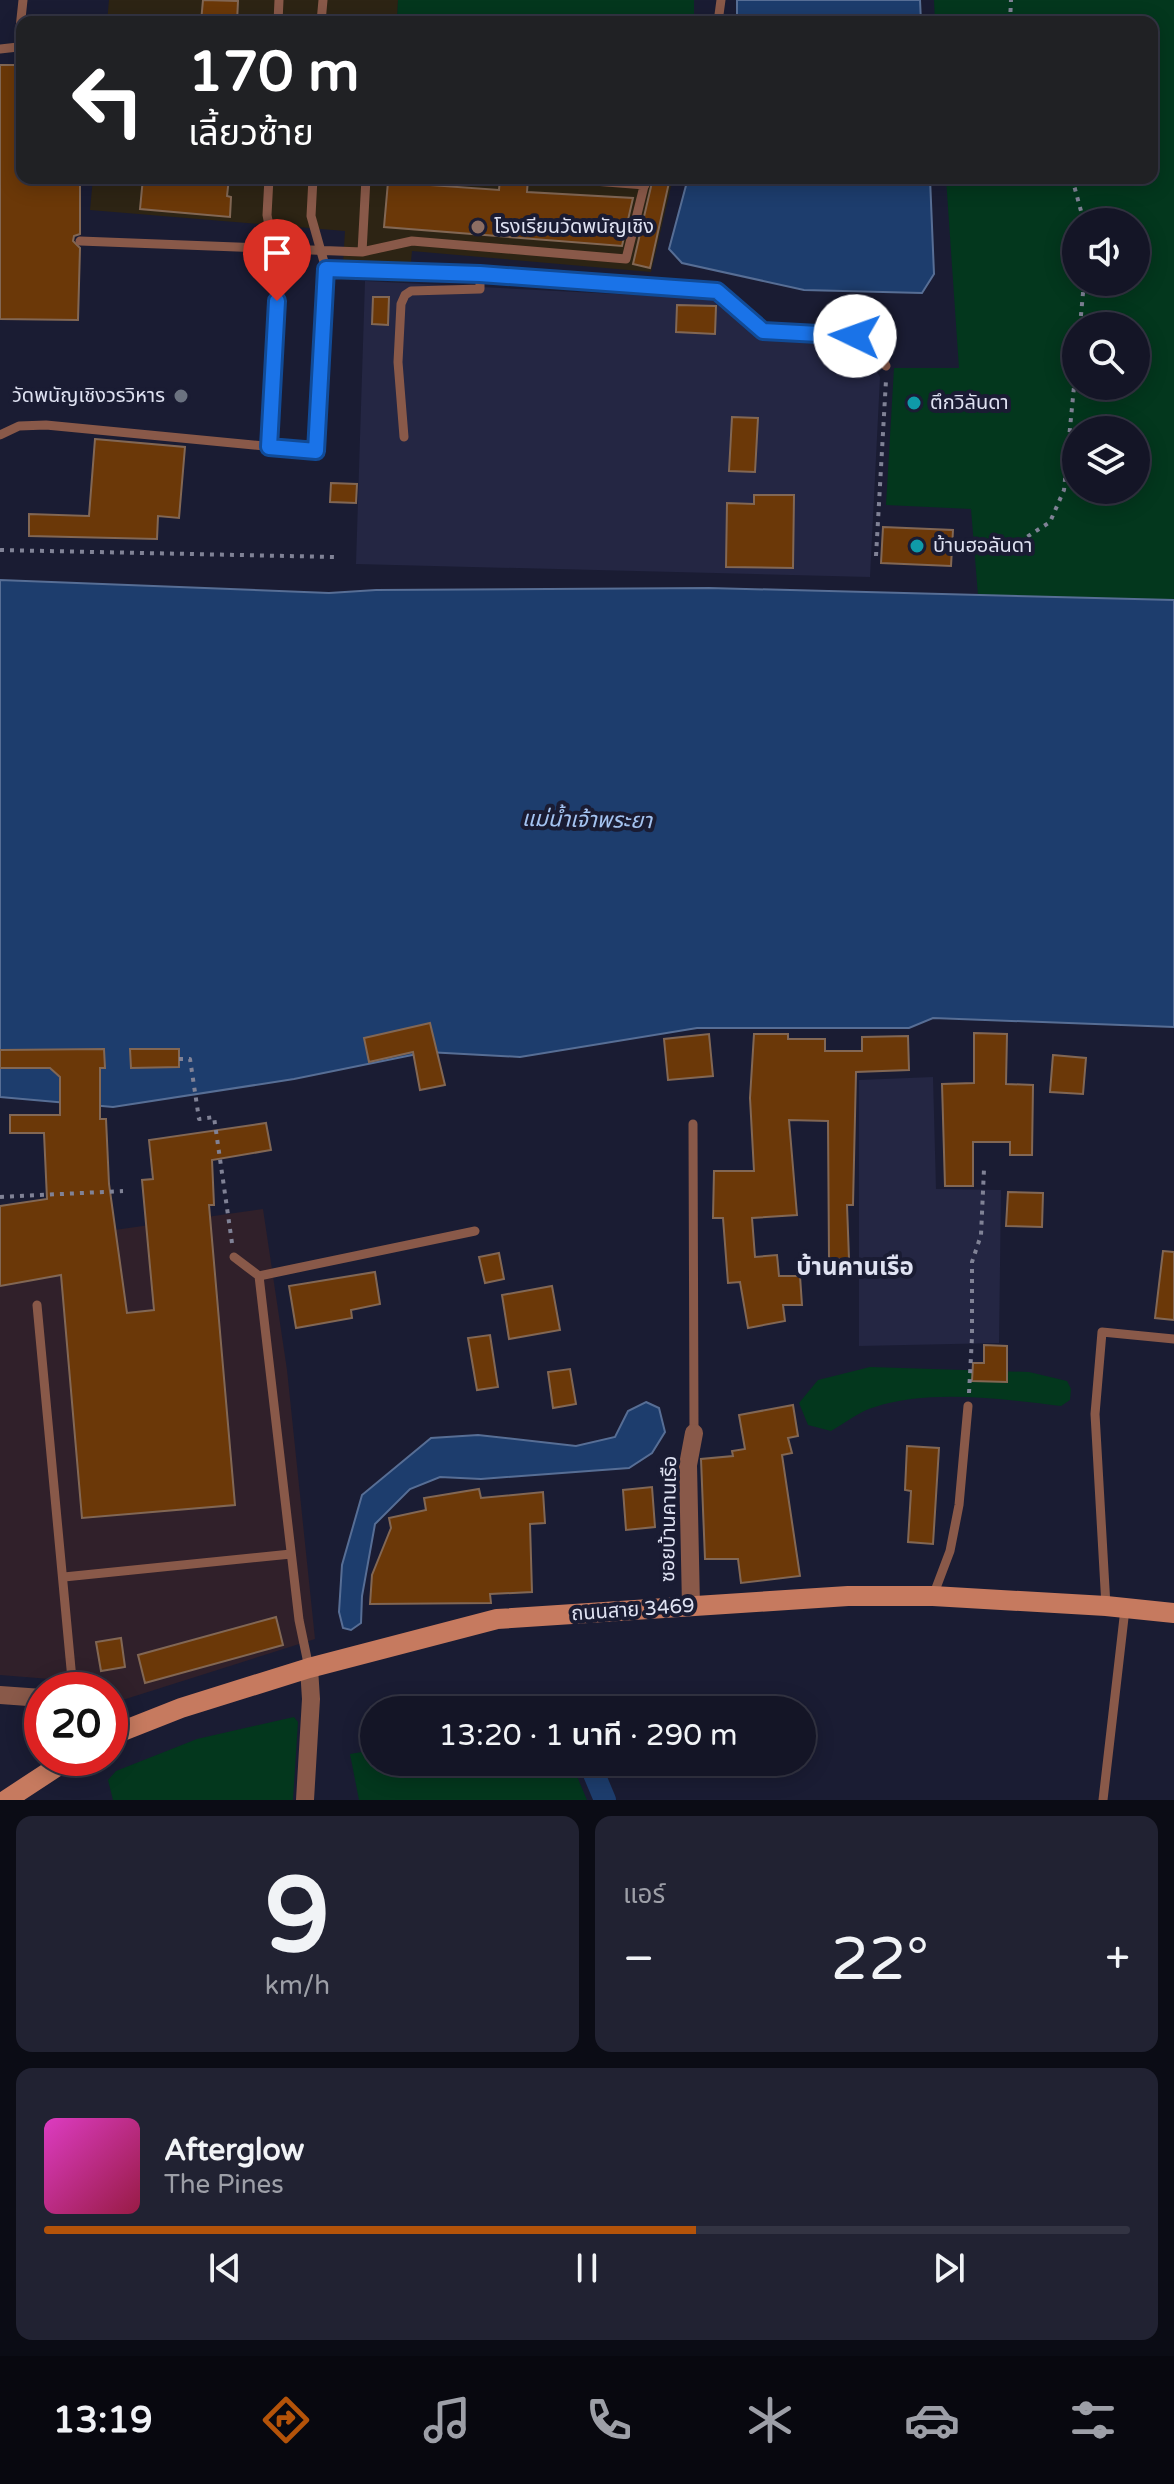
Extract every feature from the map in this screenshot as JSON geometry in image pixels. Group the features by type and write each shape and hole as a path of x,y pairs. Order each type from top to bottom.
{"street":[{"name":"ซอยบ้านคานเรือ","path":"691,1606 688,1465 694,1433"},
{"name":"ถนนสาย 3469","path":"128,1725 309,1668 497,1619 848,1596 933,1596 1116,1606 1174,1613"},
{"path":"305,1800 311,1699 309,1668"},
{"path":"0,1695 24,1697"},
{"path":"6,1800 43,1776"}],"lane":[{"path":"269,184 267,215 278,272 269,447"},
{"path":"0,435 19,426 46,425 316,451 326,269 311,216 313,184"},
{"path":"362,252 366,184"},
{"path":"80,241 362,252 412,241 626,259 645,184"},
{"path":"326,269 480,274 717,291 763,331 855,336 875,346 886,366"},
{"path":"404,437 398,362 401,304 405,295 411,291 480,289 480,274"},
{"path":"693,1124 694,1433"},
{"path":"259,1276 475,1231"},
{"path":"234,1257 259,1276 299,1620 309,1668"},
{"path":"37,1305 72,1672"},
{"path":"1103,1800 1116,1606 1095,1414 1102,1332 1174,1339"},
{"path":"933,1596 950,1551 959,1505 968,1406"},
{"path":"64,1577 291,1554"}],"path":[{"path":"1074,184 1080,208"},
{"path":"876,556 886,366"},
{"path":"1019,542 1050,522 1064,490 1073,400"},
{"path":"0,550 334,557"},
{"path":"179,1059 190,1059 199,1119 214,1117 234,1257"},
{"path":"968,1406 972,1262 981,1235 984,1169"},
{"path":"0,1197 123,1191"}],"shaded area":[{"path":"109,0 398,0 397,16 108,16"},
{"name":"โรงเรียนวัดพนัญเชิง","path":"92,184 672,184 651,272 412,251 409,282 342,279 345,231 90,210"},
{"path":"365,281 714,299 757,337 845,343 867,355 880,377 870,577 356,564"},
{"path":"933,1077 936,1189 1001,1190 999,1343 859,1346 859,1080"},
{"path":"263,1209 287,1370 315,1639 128,1698 128,1672 24,1672 24,1677 0,1675 0,1253 58,1238"}],"green space":[{"path":"398,0 694,0 694,16 397,16"},
{"path":"934,0 1174,0 1174,600 978,595 971,509 886,505 894,368 959,368 946,184 1158,184 1158,16 935,16"},
{"path":"870,1367 1029,1372 1067,1381 1071,1389 1070,1400 1061,1406 967,1397 919,1398 869,1409 831,1431 808,1425 799,1403 818,1380"},
{"path":"294,1717 298,1722 293,1800 113,1800 108,1780 112,1776 128,1776 128,1766 197,1739"},
{"path":"360,1752 360,1776 577,1776 587,1800 359,1800 350,1754"}],"water":[{"path":"737,0 920,0 921,16 737,16"},
{"path":"686,184 930,184 934,274 922,293 804,290 682,263 669,249"},
{"name":"แม่น้ำเจ้าพระยา","path":"0,580 329,593 709,588 1174,600 1174,1027 933,1018 909,1028 697,1028 520,1057 427,1052 294,1079 113,1107 0,1097"},
{"path":"646,1402 659,1408 665,1432 652,1453 629,1468 481,1479 440,1477 410,1489 375,1524 362,1596 361,1623 351,1630 343,1628 339,1612 342,1565 362,1495 431,1438 478,1435 576,1446 615,1437 628,1411"}],"building":[{"path":"203,0 238,1 237,16 202,16"},
{"path":"0,65 16,65 16,184 80,184 80,234 74,236 73,241 80,248 78,320 0,319"},
{"path":"142,184 228,184 230,217 140,209"},
{"path":"388,184 499,190 500,184 528,184 527,192 633,198 622,246 384,227"},
{"path":"652,184 669,184 650,268 633,264"},
{"path":"373,297 389,297 388,325 372,324"},
{"path":"837,304 861,306 859,324 836,322"},
{"path":"677,305 716,306 715,334 676,332"},
{"path":"732,417 758,418 755,472 729,471"},
{"path":"95,439 185,447 179,518 158,516 157,539 29,536 29,514 89,516"},
{"path":"331,483 357,484 356,503 330,502"},
{"path":"754,495 794,495 793,568 726,567 727,503 754,504"},
{"name":"บ้านฮอลันดา","path":"883,527 953,530 951,566 881,563"},
{"path":"430,1023 445,1085 420,1090 413,1052 369,1062 364,1038"},
{"path":"974,1033 1007,1034 1006,1084 1033,1085 1032,1155 1010,1155 1010,1142 973,1142 973,1186 945,1186 942,1084 974,1083"},
{"path":"709,1034 713,1076 668,1080 664,1039"},
{"path":"754,1034 788,1034 788,1039 825,1039 825,1051 862,1051 862,1037 908,1036 909,1070 856,1072 853,1205 847,1205 849,1259 829,1259 828,1121 789,1120 797,1215 752,1218 755,1257 777,1255 779,1276 800,1276 802,1305 783,1305 785,1321 748,1328 740,1282 728,1283 723,1218 713,1218 714,1171 754,1171 750,1098"},
{"path":"104,1049 105,1068 100,1068 100,1119 106,1119 109,1184 127,1313 154,1310 142,1180 153,1179 149,1140 266,1123 271,1150 212,1160 214,1205 209,1205 235,1505 82,1518 61,1275 0,1286 0,1206 47,1199 44,1133 10,1133 10,1115 60,1115 60,1077 50,1068 0,1068 0,1050"},
{"path":"130,1049 179,1049 179,1067 131,1068"},
{"path":"1053,1055 1086,1058 1083,1094 1050,1092"},
{"path":"1008,1192 1043,1193 1042,1227 1006,1226"},
{"path":"1163,1251 1174,1252 1174,1320 1155,1318"},
{"path":"499,1253 504,1279 485,1283 479,1257"},
{"path":"375,1272 380,1304 351,1310 352,1318 296,1328 289,1286"},
{"path":"552,1286 560,1330 509,1339 502,1295"},
{"path":"490,1335 498,1387 477,1390 468,1338"},
{"path":"984,1345 1007,1346 1007,1382 972,1381 973,1363 984,1363"},
{"path":"570,1369 576,1404 553,1408 548,1372"},
{"path":"793,1405 798,1436 788,1438 792,1453 782,1455 800,1576 741,1583 738,1559 705,1559 701,1459 733,1456 732,1451 745,1449 739,1415"},
{"path":"907,1446 939,1448 933,1544 908,1542 911,1491 905,1490"},
{"path":"652,1487 655,1527 626,1530 623,1490"},
{"path":"479,1489 481,1498 543,1492 545,1523 530,1524 532,1592 490,1594 491,1603 370,1604 372,1575 391,1528 389,1518 426,1510 424,1498"},
{"path":"276,1617 283,1645 145,1683 138,1655"},
{"path":"121,1638 125,1667 101,1671 96,1642"}],"waterway":[{"path":"595,1776 605,1800"}],"place":[{"name":"โรงเรียนวัดพนัญเชิง","path":"478,227"},
{"name":"วัดพนัญเชิงวรวิหาร","path":"181,396"},
{"name":"ตึกวิลันดา","path":"914,403"},
{"name":"บ้านฮอลันดา","path":"917,546"}],"district":[{"name":"บ้านคานเรือ","path":"855,1267"}],"route":[{"path":"277,301 269,447 316,451 326,269 480,274 717,291 763,331 855,336"}]}
